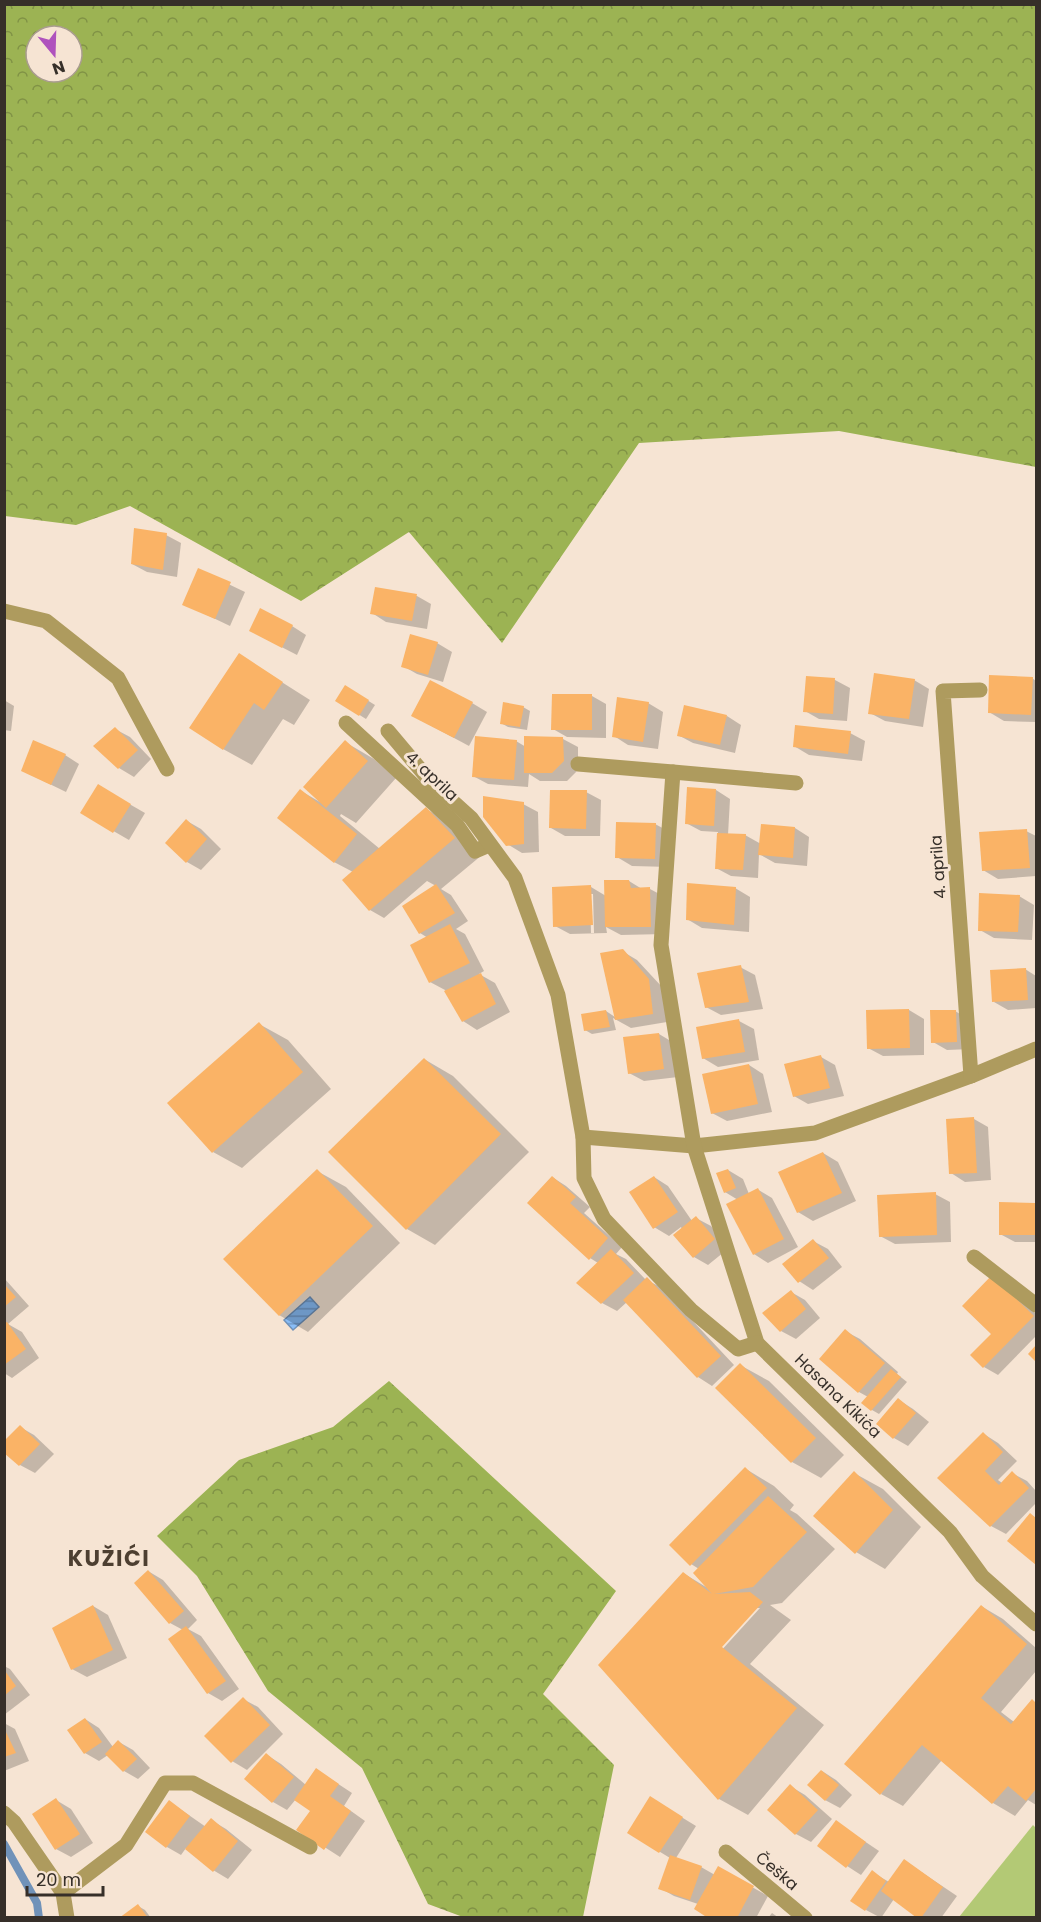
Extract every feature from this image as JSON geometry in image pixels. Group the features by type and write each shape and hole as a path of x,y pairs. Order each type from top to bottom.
{"street":[{"path":"4,611 46,621 118,678 167,769"},
{"name":"4. aprila","path":"971,1076 943,692 980,690"},
{"name":"4. aprila","path":"346,723 441,809 457,825 475,851 489,845"},
{"name":"4. aprila","path":"388,731 430,781 471,819 515,878 558,995 583,1137 584,1178 604,1219 691,1310 738,1349 757,1343"},
{"path":"578,764 796,783"},
{"path":"673,772 661,945 694,1146"},
{"path":"583,1137 694,1146 814,1133 971,1076 1036,1048"},
{"name":"Hasana Kikića","path":"694,1146 757,1343 950,1532 982,1576 1036,1624"},
{"path":"974,1257 1035,1299"},
{"path":"63,1893 126,1845 165,1783 193,1783 310,1847"},
{"path":"4,1813 14,1822 63,1893 67,1917"},
{"name":"Češka","path":"726,1852 805,1917"}],"green space":[{"path":"5,4 1036,5 1036,467 839,431 639,443 502,643 409,532 301,601 130,506 76,525 5,516"},
{"path":"389,1381 616,1591 543,1694 614,1765 583,1917 463,1917 428,1904 362,1768 268,1691 197,1576 157,1536 239,1460 333,1427"},
{"path":"1033,1825 1036,1828 1036,1917 959,1917"}],"water":[{"path":"310,1297 319,1307 293,1330 284,1320"}],"building":[{"path":"134,528 167,533 163,570 131,564"},
{"path":"198,568 231,582 215,619 182,605"},
{"path":"375,587 417,594 412,621 370,614"},
{"path":"260,608 293,625 282,648 249,631"},
{"path":"410,634 438,642 428,675 401,667"},
{"path":"239,653 283,682 264,710 254,703 223,750 189,728"},
{"path":"874,673 915,679 909,719 868,714"},
{"path":"989,675 1033,677 1031,715 988,713"},
{"path":"806,676 835,678 833,714 803,712"},
{"path":"430,680 473,702 454,738 411,716"},
{"path":"345,685 369,700 359,716 335,701"},
{"path":"552,694 592,694 592,730 551,730"},
{"path":"617,697 649,702 643,742 612,737"},
{"path":"503,702 524,706 520,727 500,724"},
{"path":"684,705 727,715 720,745 677,736"},
{"path":"795,725 851,731 848,754 793,747"},
{"path":"115,727 138,750 118,769 93,746"},
{"path":"475,736 517,740 514,780 472,777"},
{"path":"524,736 563,737 564,761 552,773 524,773"},
{"path":"33,740 66,754 51,785 21,771"},
{"path":"345,740 368,761 326,808 303,787"},
{"path":"98,784 131,804 113,833 80,813"},
{"path":"687,787 716,789 714,826 685,824"},
{"path":"300,789 357,834 334,863 277,818"},
{"path":"550,790 587,790 586,829 549,828"},
{"path":"483,796 524,802 524,844 506,846 483,817"},
{"path":"426,807 455,838 369,911 342,880"},
{"path":"186,819 207,839 186,863 165,843"},
{"path":"616,822 656,823 655,859 615,858"},
{"path":"761,824 795,827 793,858 758,855"},
{"path":"1027,829 1030,868 982,871 979,832"},
{"path":"717,833 746,834 743,870 715,869"},
{"path":"604,880 629,880 631,888 650,887 651,927 605,927"},
{"path":"687,883 736,887 734,925 686,920"},
{"path":"436,884 455,913 419,934 402,906"},
{"path":"591,885 593,925 553,927 552,887"},
{"path":"979,893 1020,895 1018,932 978,931"},
{"path":"450,924 470,963 429,983 410,945"},
{"path":"623,949 649,979 653,1014 615,1020 600,953"},
{"path":"741,965 749,1002 705,1008 697,973"},
{"path":"1026,968 1028,1000 992,1002 990,970"},
{"path":"481,973 496,1004 462,1022 444,991"},
{"path":"909,1009 910,1048 867,1049 866,1010"},
{"path":"606,1010 610,1027 584,1031 581,1014"},
{"path":"930,1010 956,1010 957,1042 931,1043"},
{"path":"739,1019 745,1052 702,1059 696,1027"},
{"path":"259,1022 303,1072 212,1153 167,1103"},
{"path":"659,1033 664,1069 628,1074 623,1037"},
{"path":"821,1055 830,1088 793,1097 784,1064"},
{"path":"424,1058 501,1134 406,1230 328,1152"},
{"path":"749,1064 758,1104 711,1114 702,1074"},
{"path":"974,1117 977,1173 949,1174 946,1119"},
{"path":"823,1152 842,1193 797,1213 778,1172"},
{"path":"317,1169 373,1226 279,1316 223,1259"},
{"path":"728,1169 736,1188 724,1193 716,1173"},
{"path":"552,1176 576,1197 570,1203 608,1238 589,1260 527,1203"},
{"path":"654,1176 678,1212 653,1229 629,1192"},
{"path":"758,1188 784,1239 753,1255 726,1204"},
{"path":"936,1192 937,1235 879,1237 877,1195"},
{"path":"999,1202 1035,1203 1035,1235 999,1235"},
{"path":"696,1216 715,1239 693,1258 673,1235"},
{"path":"813,1239 829,1258 798,1283 782,1264"},
{"path":"611,1249 634,1273 601,1304 576,1283"},
{"path":"992,1275 1034,1316 983,1368 970,1355 991,1334 962,1306"},
{"path":"647,1277 721,1356 697,1378 623,1300"},
{"path":"4,1284 16,1297 4,1307"},
{"path":"791,1290 806,1309 780,1332 762,1313"},
{"path":"7,1322 26,1349 4,1365 4,1323"},
{"path":"845,1329 885,1363 858,1393 819,1359"},
{"path":"1036,1345 1036,1362 1028,1354"},
{"path":"740,1363 816,1438 791,1463 715,1388"},
{"path":"891,1369 901,1377 871,1411 861,1403"},
{"path":"898,1398 916,1413 893,1439 876,1424"},
{"path":"20,1425 40,1444 19,1466 4,1453 4,1441"},
{"path":"983,1432 1003,1452 985,1471 999,1485 1012,1471 1029,1488 990,1527 937,1478"},
{"path":"745,1467 767,1488 690,1566 669,1545"},
{"path":"854,1471 893,1510 855,1554 813,1516"},
{"path":"768,1496 807,1532 753,1587 714,1594 750,1592 763,1602 722,1647 797,1708 718,1800 598,1665 683,1572 712,1594 693,1573"},
{"path":"1030,1513 1036,1518 1036,1565 1007,1541"},
{"path":"148,1570 184,1611 169,1624 134,1583"},
{"path":"93,1605 113,1650 71,1670 52,1628"},
{"path":"981,1605 1027,1644 981,1698 1011,1724 1032,1699 1036,1703 1036,1789 1026,1801 1008,1786 992,1804 922,1745 880,1795 844,1764"},
{"path":"186,1626 226,1681 207,1694 168,1639"},
{"path":"5,1671 16,1686 5,1695"},
{"path":"243,1697 270,1725 231,1763 204,1736"},
{"path":"85,1718 102,1742 84,1754 67,1730"},
{"path":"4,1728 16,1753 4,1757"},
{"path":"118,1740 137,1759 123,1772 105,1754"},
{"path":"266,1753 294,1777 272,1803 244,1779"},
{"path":"316,1768 339,1784 330,1796 351,1811 324,1850 296,1830 310,1811 294,1800"},
{"path":"821,1770 839,1785 825,1801 807,1785"},
{"path":"790,1784 818,1810 795,1835 767,1810"},
{"path":"650,1796 683,1817 659,1853 627,1833"},
{"path":"56,1798 80,1834 55,1850 32,1814"},
{"path":"169,1800 190,1816 166,1848 145,1832"},
{"path":"211,1818 238,1841 213,1872 185,1849"},
{"path":"836,1820 866,1842 846,1868 817,1846"},
{"path":"670,1855 702,1866 690,1900 658,1889"},
{"path":"904,1859 943,1887 921,1918 917,1918 881,1891"},
{"path":"718,1866 754,1886 737,1918 708,1918 694,1909"},
{"path":"872,1870 886,1881 865,1911 850,1901"},
{"path":"138,1904 148,1918 119,1918"}],"waterway":[{"path":"4,1844 37,1903 39,1918"}],"district":[{"name":"KUŽIĆI","path":"109,1558"}]}
